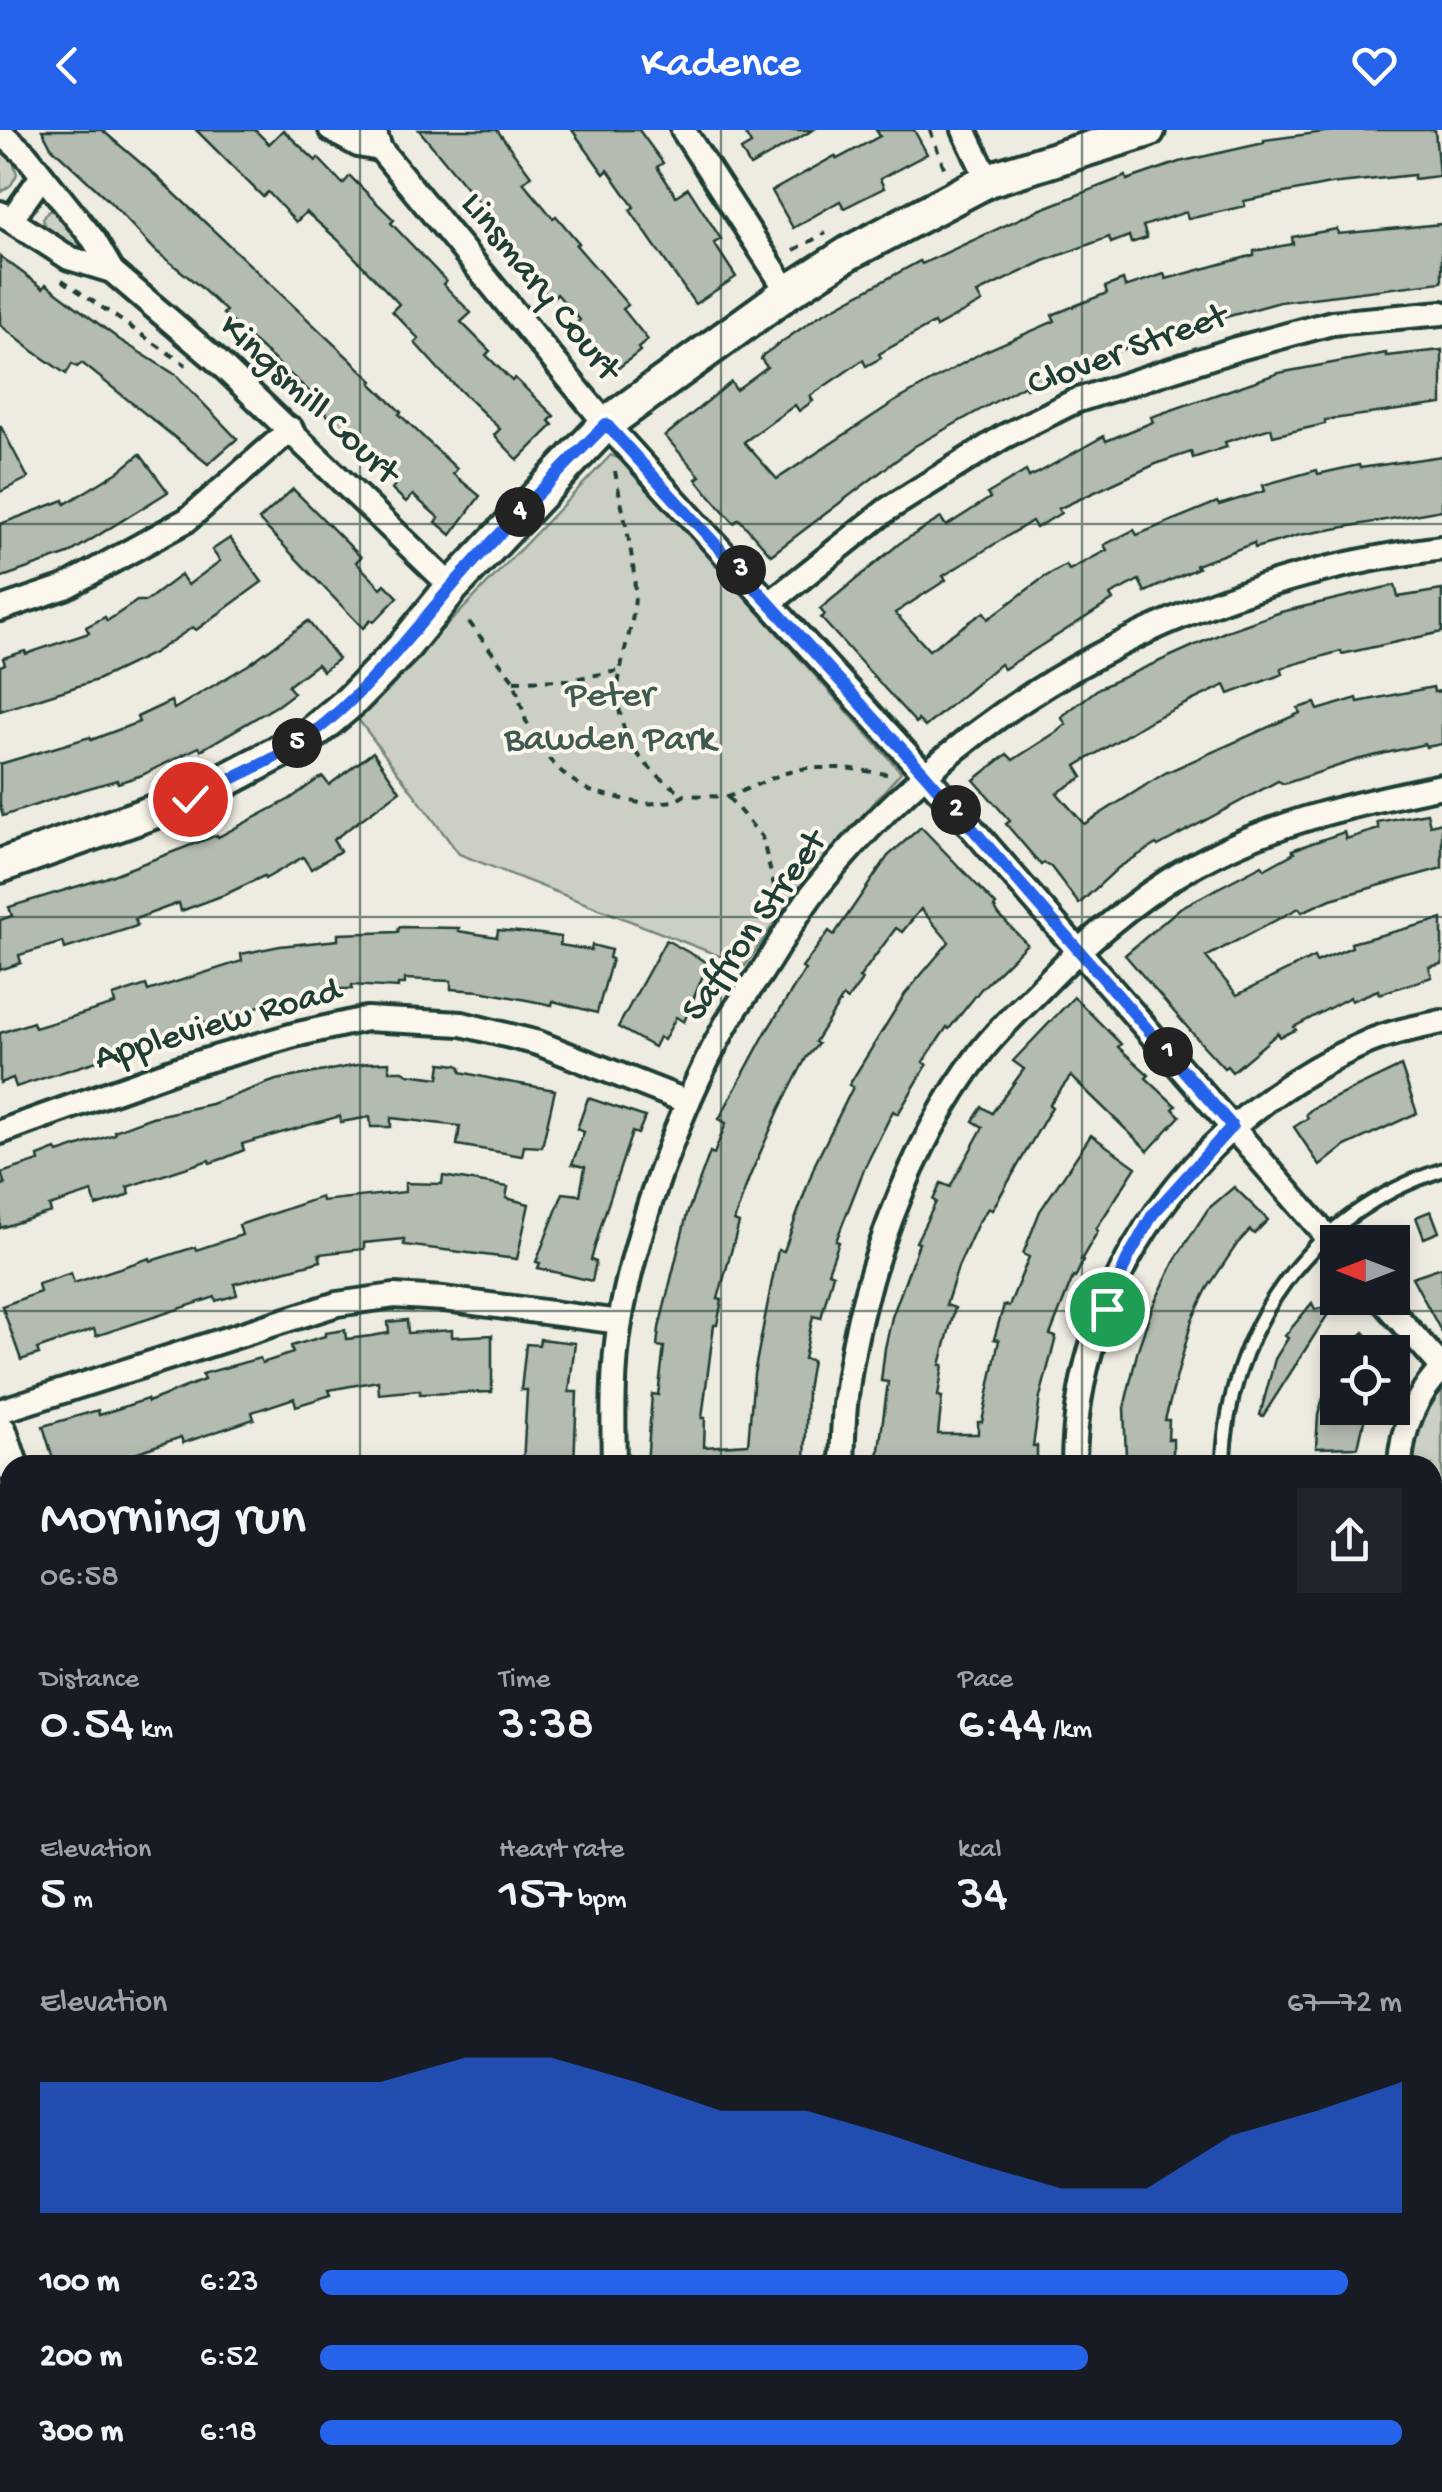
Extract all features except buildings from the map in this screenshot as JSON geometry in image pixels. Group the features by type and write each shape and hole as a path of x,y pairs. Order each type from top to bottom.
{"street":[{"name":"Linsmary Court","path":"331,130 358,144 377,140 606,424 924,773 1320,1228"},
{"path":"683,130 788,292"},
{"path":"964,130 988,180"},
{"path":"0,866 190,799 308,737 352,701 402,649 452,587 606,424 788,292 849,253 988,180 1148,130"},
{"name":"Kingsmill Court","path":"0,132 26,155 94,240 112,271 215,359 452,587"},
{"name":"Kingsmill Court","path":"42,176 6,217 68,258 112,271"},
{"name":"Clover Street","path":"770,602 888,509 1003,437 1074,400 1332,323 1442,313"},
{"path":"0,609 65,587 187,520 290,429"},
{"name":"Saffron Street","path":"614,1455 620,1322 643,1234 688,1102 724,1027 817,887 924,773 1057,678 1194,610 1272,582 1400,553 1442,548"},
{"path":"843,1455 846,1397 860,1320 903,1185 942,1107 982,1050 1078,949 1139,900 1211,856 1364,802 1442,786"},
{"name":"Appleview Road","path":"0,1132 180,1068 366,1019 462,1024 538,1042 688,1102"},
{"path":"1074,1455 1074,1431 1085,1369 1128,1258 1153,1214 1232,1126 1272,1094 1372,1040 1442,1022"},
{"path":"0,1410 337,1304 394,1296 444,1299 620,1322"},
{"path":"1395,1315 1442,1368 1410,1414 1402,1455"}],"lane":[{"path":"1351,1225 1380,1198 1442,1170"},
{"path":"1223,1455 1228,1409 1245,1352 1280,1288 1320,1253"}],"path":[{"path":"930,130 947,170 930,178"},
{"path":"794,250 828,232"},
{"path":"62,280 186,366"},
{"path":"615,471 635,592 632,633 620,670 621,724 632,748 654,776 685,795 728,798 782,774 806,768 887,774"},
{"path":"469,622 514,681 526,721 545,755 567,778 590,791 644,804 685,795"},
{"path":"514,681 568,680 620,670"},
{"path":"728,798 762,836 777,898"}],"green space":[{"path":"0,139 17,174 1,192"},
{"path":"49,211 57,211 101,253 93,260 45,226 43,218"},
{"name":"Peter Bawden Park","path":"611,455 624,461 901,772 800,886 745,966 459,854 355,715"},
{"path":"1442,1384 1442,1455 1410,1455 1421,1413"}],"route":[{"path":"190,799 308,737 352,701 534,496 606,424 924,773 1232,1126 1153,1214 1128,1258 1107,1309"}]}
